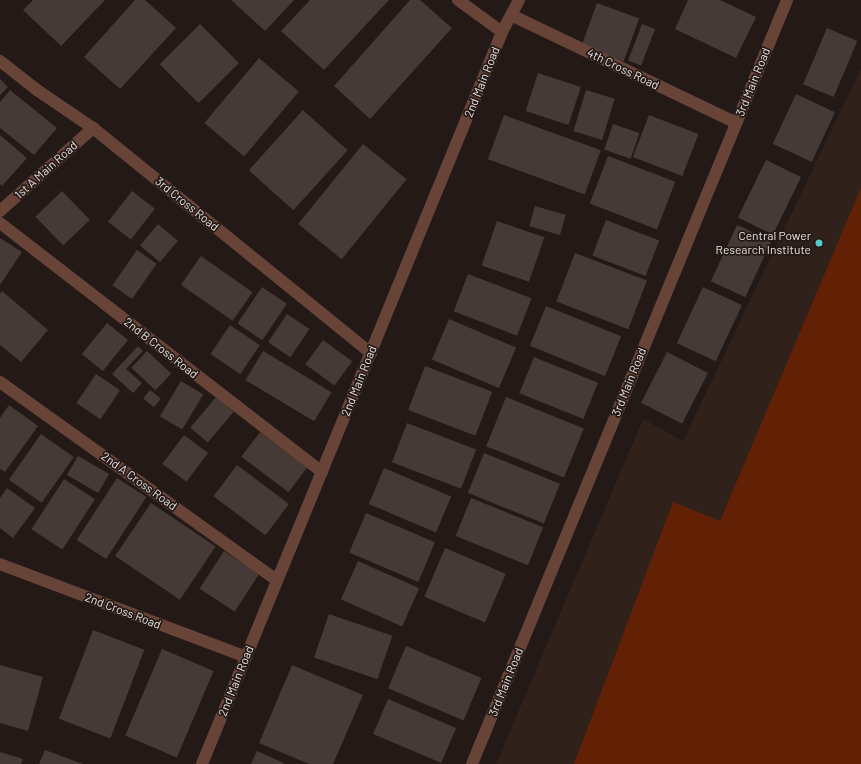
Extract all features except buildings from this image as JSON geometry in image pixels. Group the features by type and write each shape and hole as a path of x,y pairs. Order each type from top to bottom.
{"street":[{"path":"458,0 502,32"},
{"name":"2nd Main Road","path":"202,764 502,32 519,0"},
{"name":"3rd Main Road","path":"472,764 787,0"},
{"name":"4th Cross Road","path":"511,15 736,123"},
{"name":"3rd Cross Road","path":"0,61 37,90 93,128 371,353"},
{"name":"1st A Main Road","path":"0,211 93,128"},
{"name":"2nd B Cross Road","path":"0,223 322,472"},
{"name":"2nd A Cross Road","path":"0,382 277,580"},
{"name":"2nd Cross Road","path":"0,564 246,657"}],"shaded area":[{"name":"Central Power Research Institute","path":"861,68 861,764 496,764 643,419 683,441"},
{"name":"Central Power Research Institute","path":"861,188 861,764 574,764 673,502 720,521"}],"place":[{"name":"Central Power Research Institute","path":"819,243"}]}
